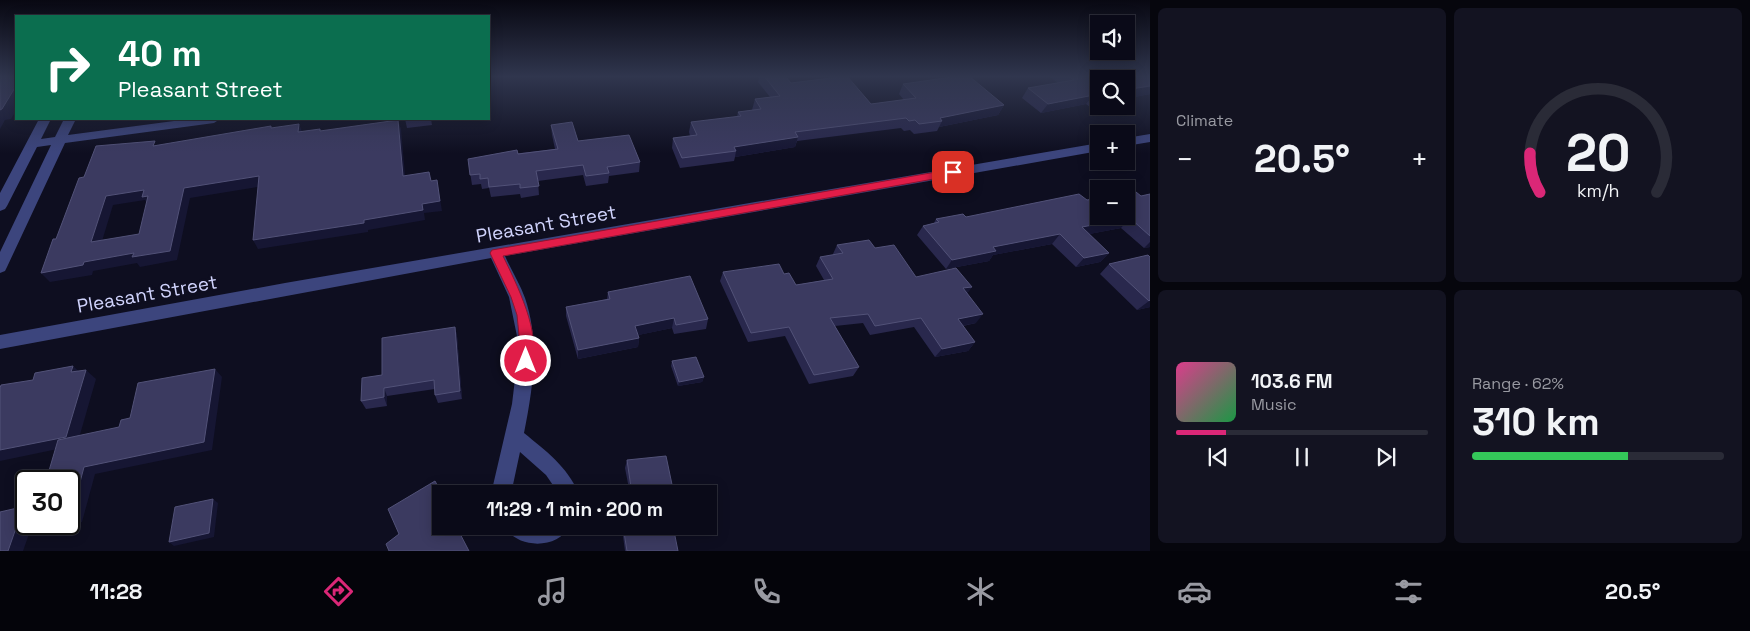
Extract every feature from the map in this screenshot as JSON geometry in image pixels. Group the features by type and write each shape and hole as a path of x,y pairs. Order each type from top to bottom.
{"street":[{"path":"0,206 44,120"},
{"path":"0,267 70,120"},
{"path":"32,144 207,120"},
{"path":"1135,140 1150,138"},
{"name":"Pleasant Street","path":"0,342 285,289 1090,149"},
{"path":"496,253 517,297 526,332 525,376 515,437 506,462 502,485"},
{"path":"515,437 556,471 565,485"}],"building":[{"path":"0,102 6,102 2,109 0,110"},
{"path":"757,102 869,102 871,104 888,102 1000,102 1004,105 940,118 942,121 919,124 915,120 909,121 906,118 795,132 798,137 734,147 736,151 682,158 673,138 697,135 691,122 741,116 738,112 761,109"},
{"path":"1045,102 1060,102 1048,104"},
{"path":"398,120 403,176 429,172 431,181 437,180 440,201 422,204 423,210 364,220 364,223 253,240 259,176 184,188 170,251 132,257 134,253 84,262 83,265 41,273 79,178 84,177 96,146 155,141 153,146 271,126 271,128 299,124 298,132 320,129 320,131","holes":["144,190 142,197 148,196 139,234 91,242 106,196"]},
{"path":"572,122 578,141 629,135 640,162 607,167 609,173 586,176 583,165 536,171 539,186 520,188 520,184 489,187 488,178 480,179 480,174 470,175 468,159 517,150 518,154 558,149 551,125"},
{"path":"1135,192 1141,196 1150,194 1150,236 1135,222"},
{"path":"1079,194 1087,200 1090,200 1090,225 1093,225 1082,227 1109,253 1084,258 1060,234 993,247 996,251 952,260 923,226 939,222 936,219 963,214 966,217"},
{"path":"869,240 875,248 894,245 916,277 956,268 972,287 963,288 983,314 958,319 975,342 942,349 921,318 875,326 868,314 830,318 859,367 814,375 789,327 751,333 723,272 779,264 784,274 789,273 796,285 833,279 820,257 843,253 837,245"},
{"path":"1148,255 1150,257 1149,301 1109,264"},
{"path":"690,276 708,319 676,325 674,318 635,326 639,338 578,350 566,307 610,299 608,292"},
{"path":"455,327 460,391 435,395 434,380 384,388 384,397 361,401 362,378 382,375 382,338"},
{"path":"696,357 704,377 679,382 672,361"},
{"path":"73,366 71,372 86,370 66,437 0,450 1,385 33,380 35,373"},
{"path":"215,369 204,442 84,467 80,482 80,470 49,470 58,440 119,427 121,420 130,418 138,383"},
{"path":"666,456 672,485 631,485 627,460"},
{"path":"435,481 437,485 432,485 432,535 461,535 469,551 389,551 386,544 399,534 388,509"},
{"path":"213,499 209,533 169,542 175,507"},
{"path":"15,509 15,531 8,551 0,551 0,512"},
{"path":"624,535 675,535 678,551 627,551"}],"route":[{"path":"526,361 526,332 522,315 517,297 496,253 953,172"}]}
